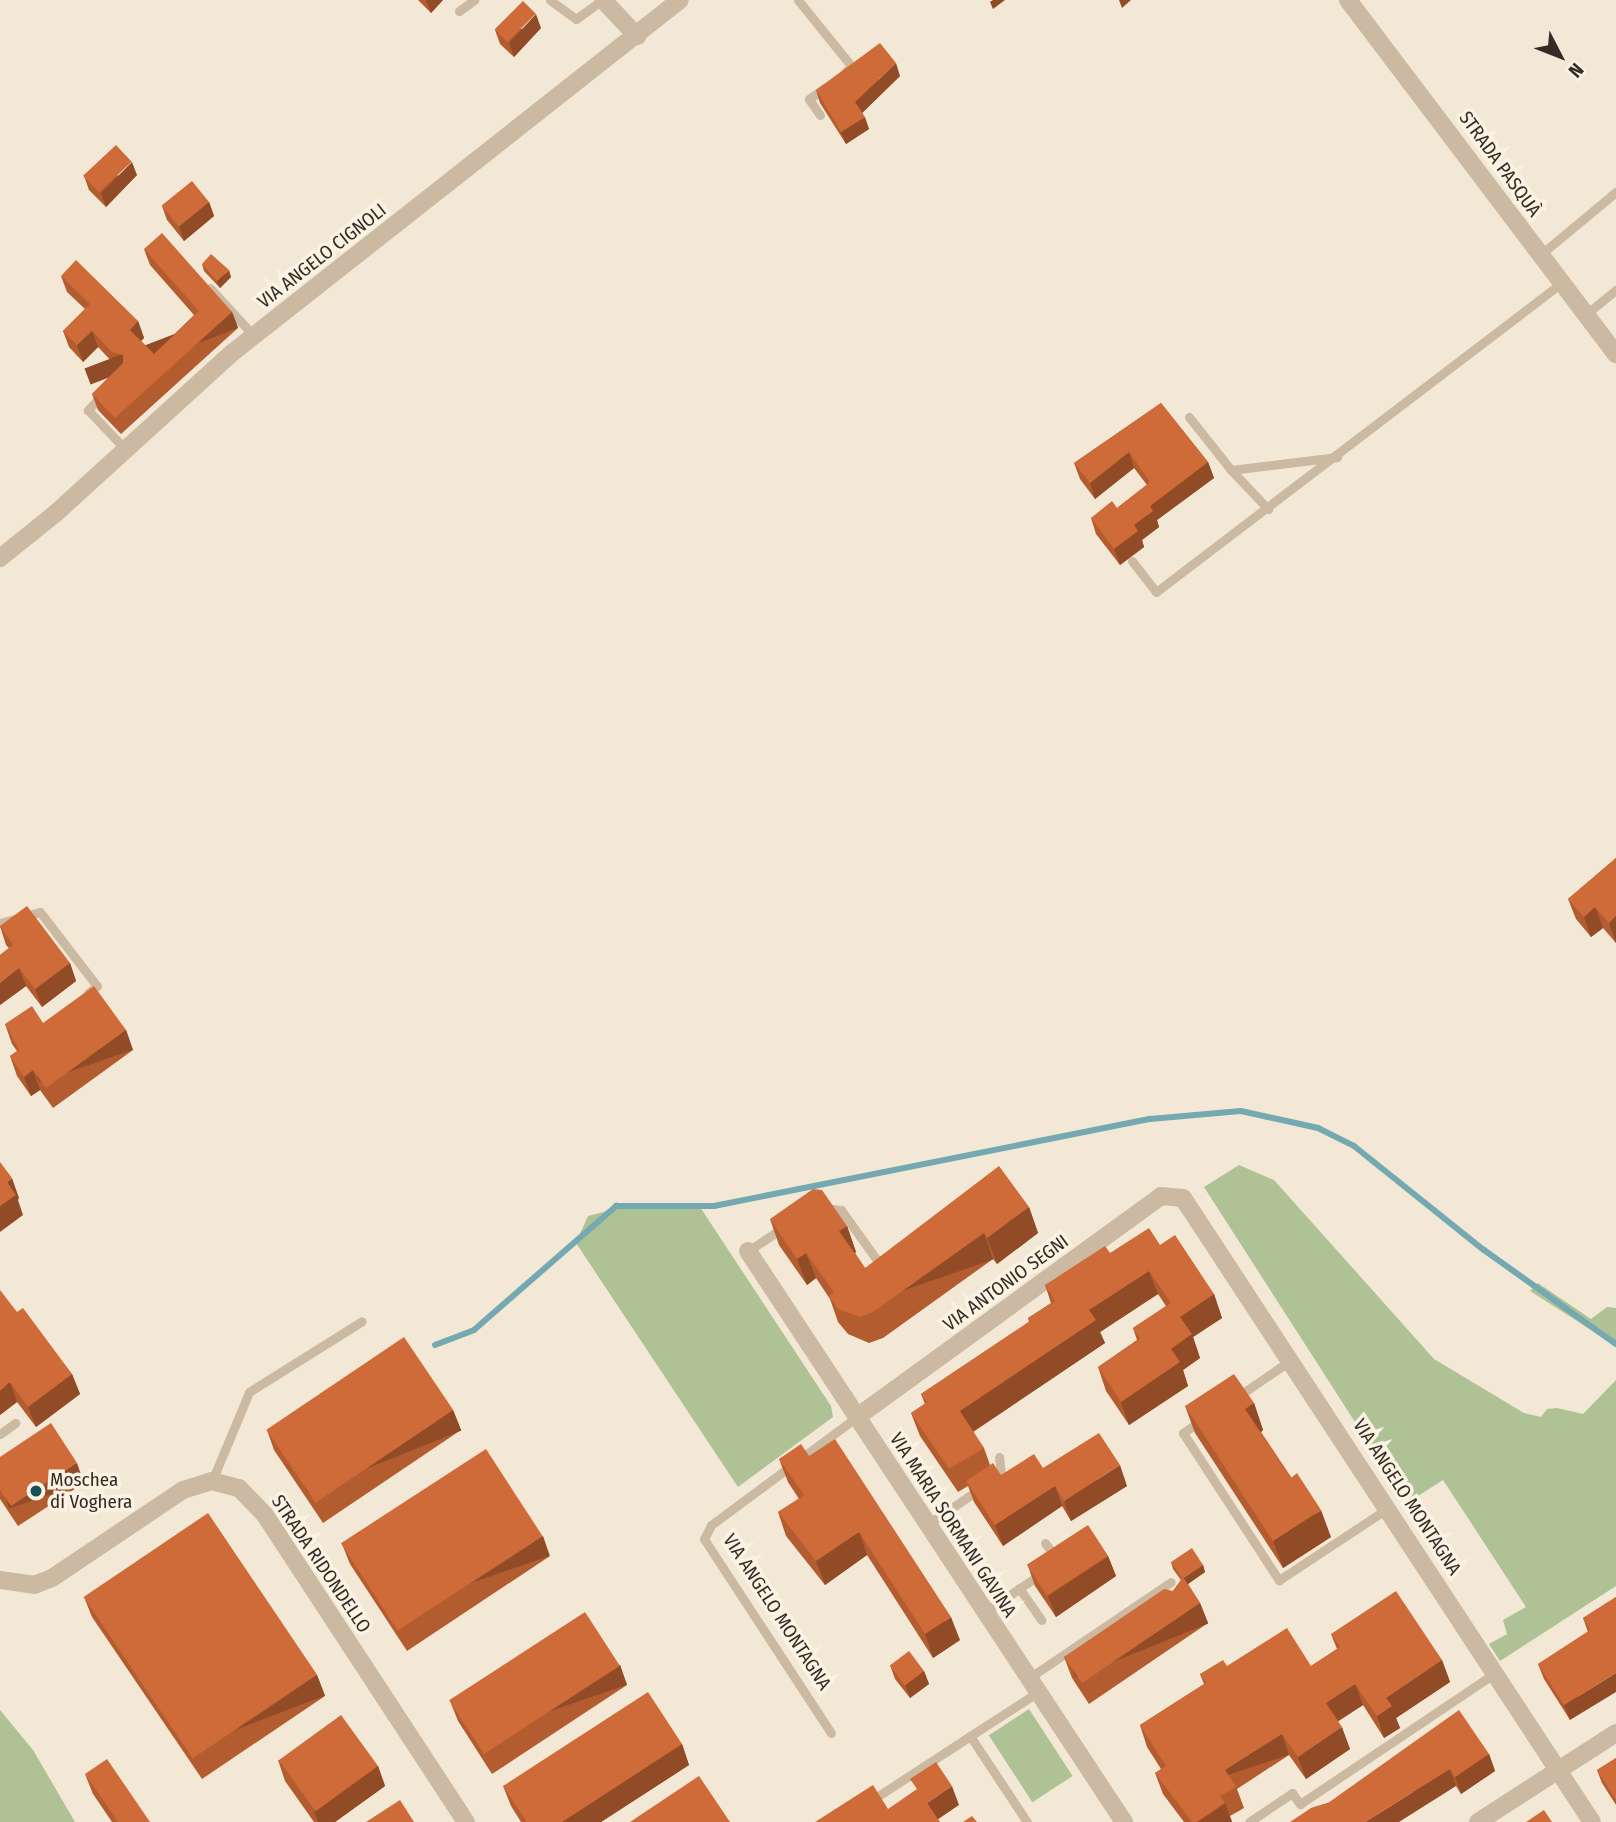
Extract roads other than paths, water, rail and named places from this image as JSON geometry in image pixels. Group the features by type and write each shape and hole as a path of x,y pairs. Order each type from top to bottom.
{"street":[{"path":"603,0 636,36"},
{"name":"VIA ANGELO CIGNOLI","path":"0,558 254,336 680,0"},
{"name":"STRADA PASQUÀ","path":"1348,0 1560,284 1616,354"},
{"name":"VIA ANTONIO SEGNI","path":"857,1417 1161,1196 1184,1198"},
{"name":"VIA ANGELO MONTAGNA","path":"1184,1198 1389,1507 1592,1822"},
{"name":"VIA MARIA SORMANI GAVINA","path":"748,1251 1124,1822"},
{"path":"0,1580 34,1585 52,1578 183,1490 212,1481"},
{"name":"STRADA RIDONDELLO","path":"212,1481 239,1488 265,1515 466,1822"},
{"path":"1478,1822 1497,1817 1558,1770 1616,1733"}],"lane":[{"path":"459,11 474,0"},
{"path":"550,0 576,19 603,0"},
{"path":"798,0 852,67 841,75"},
{"path":"820,115 809,99 830,83"},
{"path":"1539,255 1616,192"},
{"path":"200,277 254,336"},
{"path":"1132,561 1157,592 1339,457 1560,284"},
{"path":"1585,315 1616,290"},
{"path":"113,383 88,410 126,450"},
{"path":"1189,417 1231,470 1268,509"},
{"path":"1231,470 1339,457"},
{"path":"0,923 40,912 97,986 78,1000"},
{"path":"814,1207 841,1210 882,1267 892,1259"},
{"path":"748,1251 793,1221"},
{"path":"212,1481 249,1392 362,1321"},
{"path":"1229,1402 1292,1360"},
{"path":"1217,1410 1184,1433 1279,1580 1389,1507"},
{"name":"VIA ANGELO MONTAGNA","path":"831,1733 704,1539 711,1525 857,1417"},
{"path":"0,1434 15,1423"},
{"path":"928,1524 1000,1475 999,1457"},
{"path":"1045,1543 1059,1562"},
{"path":"985,1612 1069,1554"},
{"path":"861,1807 970,1736 1033,1685 1168,1585 1170,1596"},
{"path":"1020,1588 1041,1620"},
{"path":"1249,1822 1292,1793 1300,1804 1495,1673"},
{"path":"970,1736 1027,1822"}],"waterway":[{"path":"435,1345 474,1330 616,1206 714,1206 1150,1119 1241,1111 1318,1128 1354,1146 1484,1250 1616,1344"}],"place":[{"name":"Moschea di Voghera","path":"36,1491"}]}
